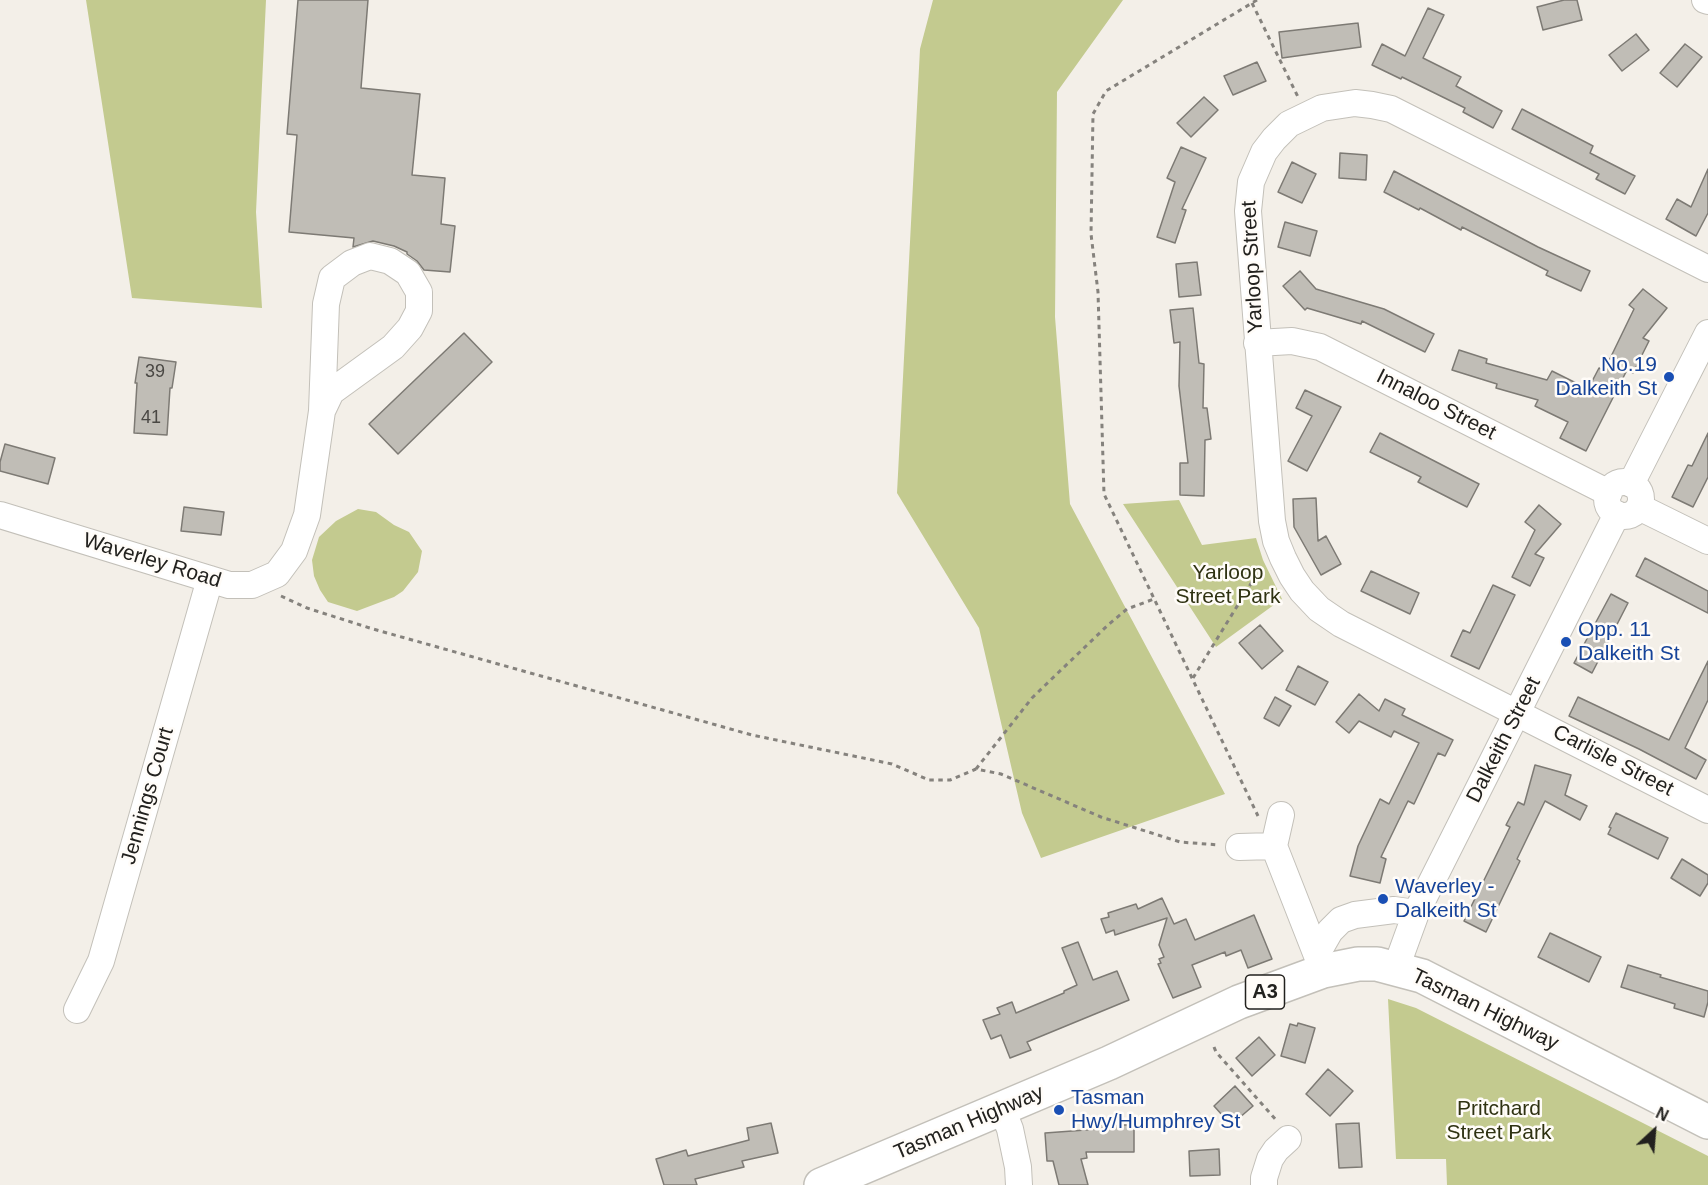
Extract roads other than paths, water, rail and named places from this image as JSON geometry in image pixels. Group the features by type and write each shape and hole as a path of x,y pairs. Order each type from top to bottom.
{"highway":[{"name":"Tasman Highway","path":"821,1185 1108,1063 1239,1002 1319,960 1377,964 1422,976 1708,1122"}],"street":[{"name":"Yarloop Street","path":"1517,713 1341,624 1319,609 1292,576 1276,540 1272,521 1248,211 1251,182 1256,167 1274,139 1289,124 1307,114 1322,108 1355,103 1391,109 1708,269"},
{"path":"370,256 390,261 408,273 419,292 419,311 410,327 393,347 331,392 322,411 326,304 332,278 352,263 370,256"},
{"name":"Dalkeith Street","path":"1396,968 1416,913 1708,333"},
{"name":"Innaloo Street","path":"1257,343 1292,341 1320,347 1708,541"},
{"name":"Waverley Road","path":"0,515 229,585 252,585 277,574 294,550 307,515 322,411"},
{"name":"Jennings Court","path":"77,1010 101,961 210,579"},
{"name":"Carlisle Street","path":"1517,713 1708,810"},
{"path":"1281,815 1274,846 1319,960"},
{"path":"1239,847 1274,846"},
{"path":"1319,960 1322,945 1330,931 1341,920 1355,915 1394,910 1416,913"},
{"path":"1002,1109 1010,1129 1018,1167 1019,1185"},
{"path":"1264,1185 1269,1159 1275,1149 1288,1139"}],"place":[{"name":"No.19 Dalkeith St","path":"1669,377"},
{"name":"Opp. 11 Dalkeith St","path":"1566,642"},
{"name":"Waverley - Dalkeith St","path":"1383,899"},
{"name":"Tasman Hwy/Humphrey St","path":"1059,1110"}],"park label":[{"name":"Yarloop Street Park","path":"1228,585"},
{"name":"Pritchard Street Park","path":"1499,1121"}]}
